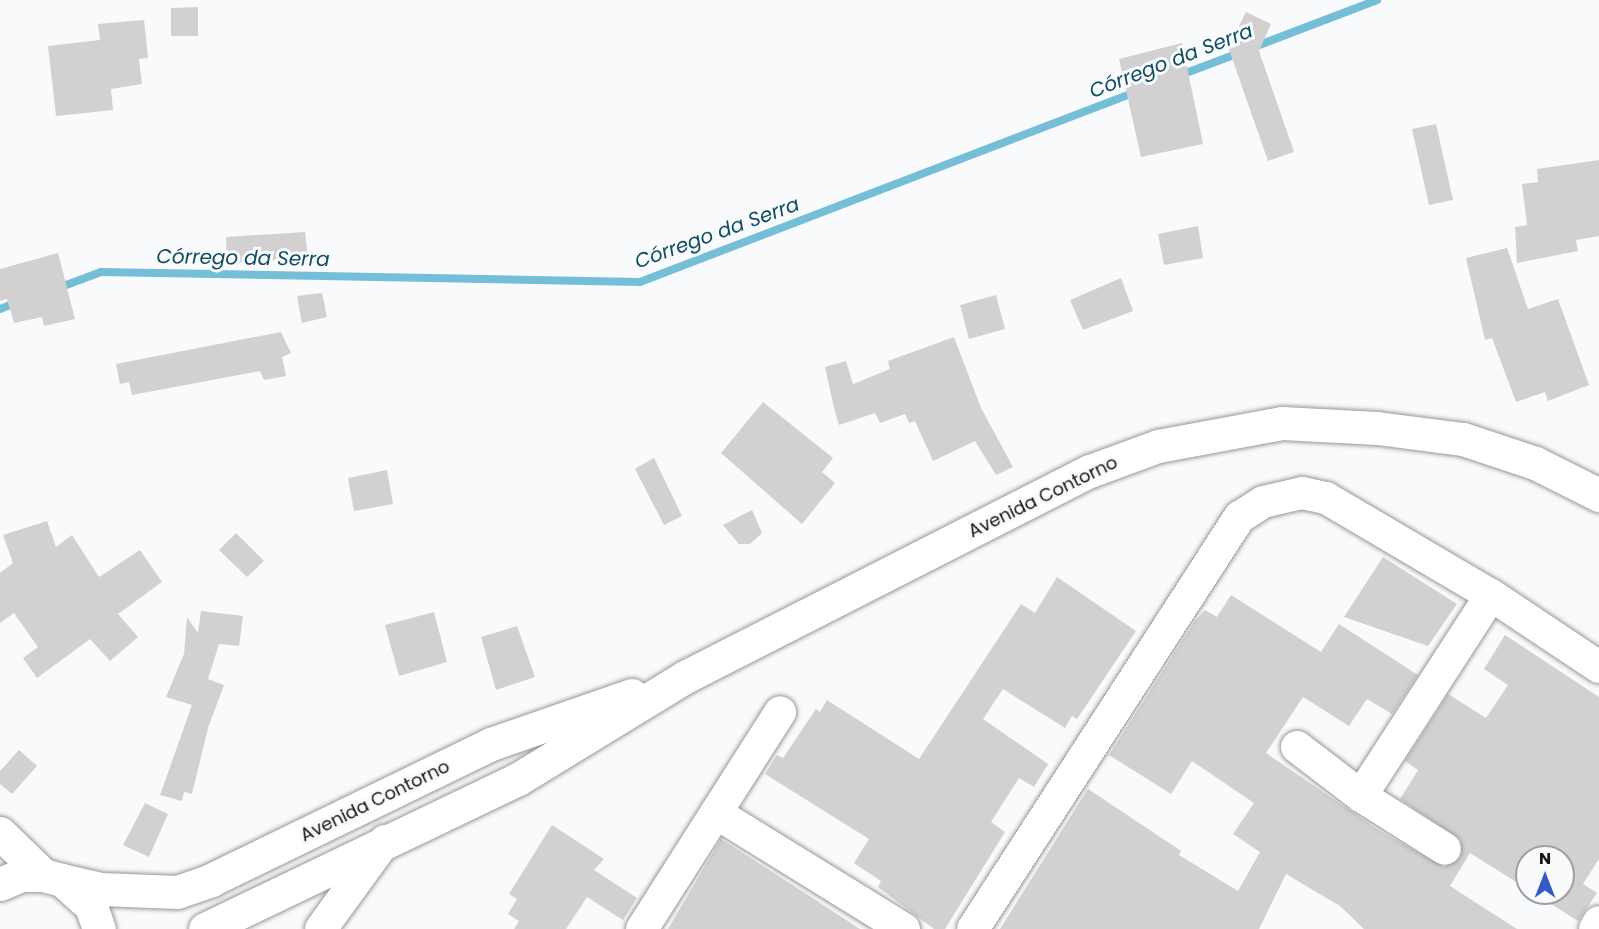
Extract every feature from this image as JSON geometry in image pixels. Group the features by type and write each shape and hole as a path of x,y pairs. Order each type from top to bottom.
{"main road":[{"name":"Avenida Contorno","path":"205,929 518,778 685,677 1090,471 1158,446 1282,423 1377,428 1462,439 1534,463 1599,495"},
{"name":"Avenida Contorno","path":"53,877 101,889 177,892 211,880 491,744 685,677"},
{"path":"0,833 91,906 99,929"},
{"path":"0,884 21,875 53,877"}],"street":[{"path":"973,929 1240,516 1282,495 1302,493 1326,498 1491,596 1599,667"},
{"path":"1361,796 1491,596"},
{"path":"642,929 780,712"},
{"path":"1297,747 1361,796 1445,849"},
{"path":"716,813 904,929"},
{"path":"321,929 385,842"},
{"path":"1594,929 1599,922"}],"building":[{"path":"198,7 198,36 171,36 171,8"},
{"path":"1246,12 1271,24 1259,51 1294,152 1268,161 1225,38 1234,36"},
{"path":"144,20 148,58 139,59 142,84 111,89 113,110 56,116 48,46 100,40 98,24"},
{"path":"1182,43 1203,144 1141,157 1119,59"},
{"path":"1436,124 1453,200 1429,205 1412,129"},
{"path":"1599,160 1599,236 1576,240 1578,251 1517,263 1515,227 1527,225 1522,184 1538,182 1537,169"},
{"path":"1198,226 1203,258 1164,265 1158,234"},
{"path":"305,232 308,258 227,263 226,237"},
{"path":"1507,248 1528,309 1558,299 1589,385 1548,401 1545,392 1516,402 1492,338 1485,340 1466,258"},
{"path":"58,253 75,319 44,326 42,317 14,323 7,299 0,301 0,269"},
{"path":"1121,278 1133,311 1083,330 1070,300"},
{"path":"322,293 327,317 302,323 297,296"},
{"path":"996,295 1005,329 969,339 960,305"},
{"path":"281,332 291,353 282,357 286,376 264,380 260,371 132,395 129,382 120,384 116,364"},
{"path":"954,337 981,408 1013,467 996,475 975,441 933,461 915,421 909,423 905,414 880,423 875,413 839,425 825,367 846,361 853,384 890,369 888,361"},
{"path":"763,402 833,458 822,472 835,483 802,524 721,453"},
{"path":"654,458 682,516 664,525 635,469"},
{"path":"387,470 393,504 354,511 348,478"},
{"path":"752,510 762,533 750,544 739,544 723,525"},
{"path":"47,521 56,547 72,535 99,577 140,550 162,582 118,614 138,637 110,661 90,639 37,678 23,658 38,647 14,613 0,623 0,573 13,563 3,535"},
{"path":"236,533 264,561 247,577 219,550"},
{"path":"1383,557 1457,604 1428,646 1344,617"},
{"path":"1057,577 1136,631 1077,719 1072,716 1065,728 1003,689 983,719 1048,764 1034,787 1019,778 991,822 1005,832 945,929 934,929 878,887 881,881 854,863 869,839 765,774 777,755 783,758 816,709 820,712 827,700 919,759 1021,604 1035,613"},
{"path":"1231,595 1321,652 1339,624 1418,675 1392,714 1367,699 1349,726 1303,697 1266,753 1380,831 1444,867 1460,858 1461,840 1400,799 1418,770 1405,761 1448,694 1486,718 1508,685 1484,669 1505,635 1599,697 1599,859 1583,884 1597,893 1578,921 1553,905 1575,905 1575,845 1515,845 1515,881 1470,853 1450,886 1517,929 1364,929 1340,906 1286,874 1259,929 1000,929 1088,789 1181,851 1179,855 1238,891 1260,852 1233,834 1254,803 1192,761 1171,794 1109,755 1195,621 1205,610 1217,617"},
{"path":"201,611 243,616 239,646 219,644 208,679 224,685 208,728 192,794 184,792 182,801 160,795 192,705 166,697 184,654 187,617 198,633"},
{"path":"434,612 447,662 399,676 385,625"},
{"path":"517,626 535,677 496,690 481,637"},
{"path":"19,750 37,766 12,794 0,784 0,771"},
{"path":"145,803 168,814 149,857 123,845"},
{"path":"552,825 604,859 594,870 637,898 623,920 587,897 566,929 514,929 519,921 508,914 517,899 509,894"},
{"path":"721,839 814,899 860,929 668,929"}],"waterway":[{"name":"Córrego da Serra","path":"1254,47 1377,0"},
{"name":"Córrego da Serra","path":"1178,76 1242,52"},
{"name":"Córrego da Serra","path":"58,288 101,272 640,282 1138,91"},
{"name":"Córrego da Serra","path":"0,309 17,302"}]}
